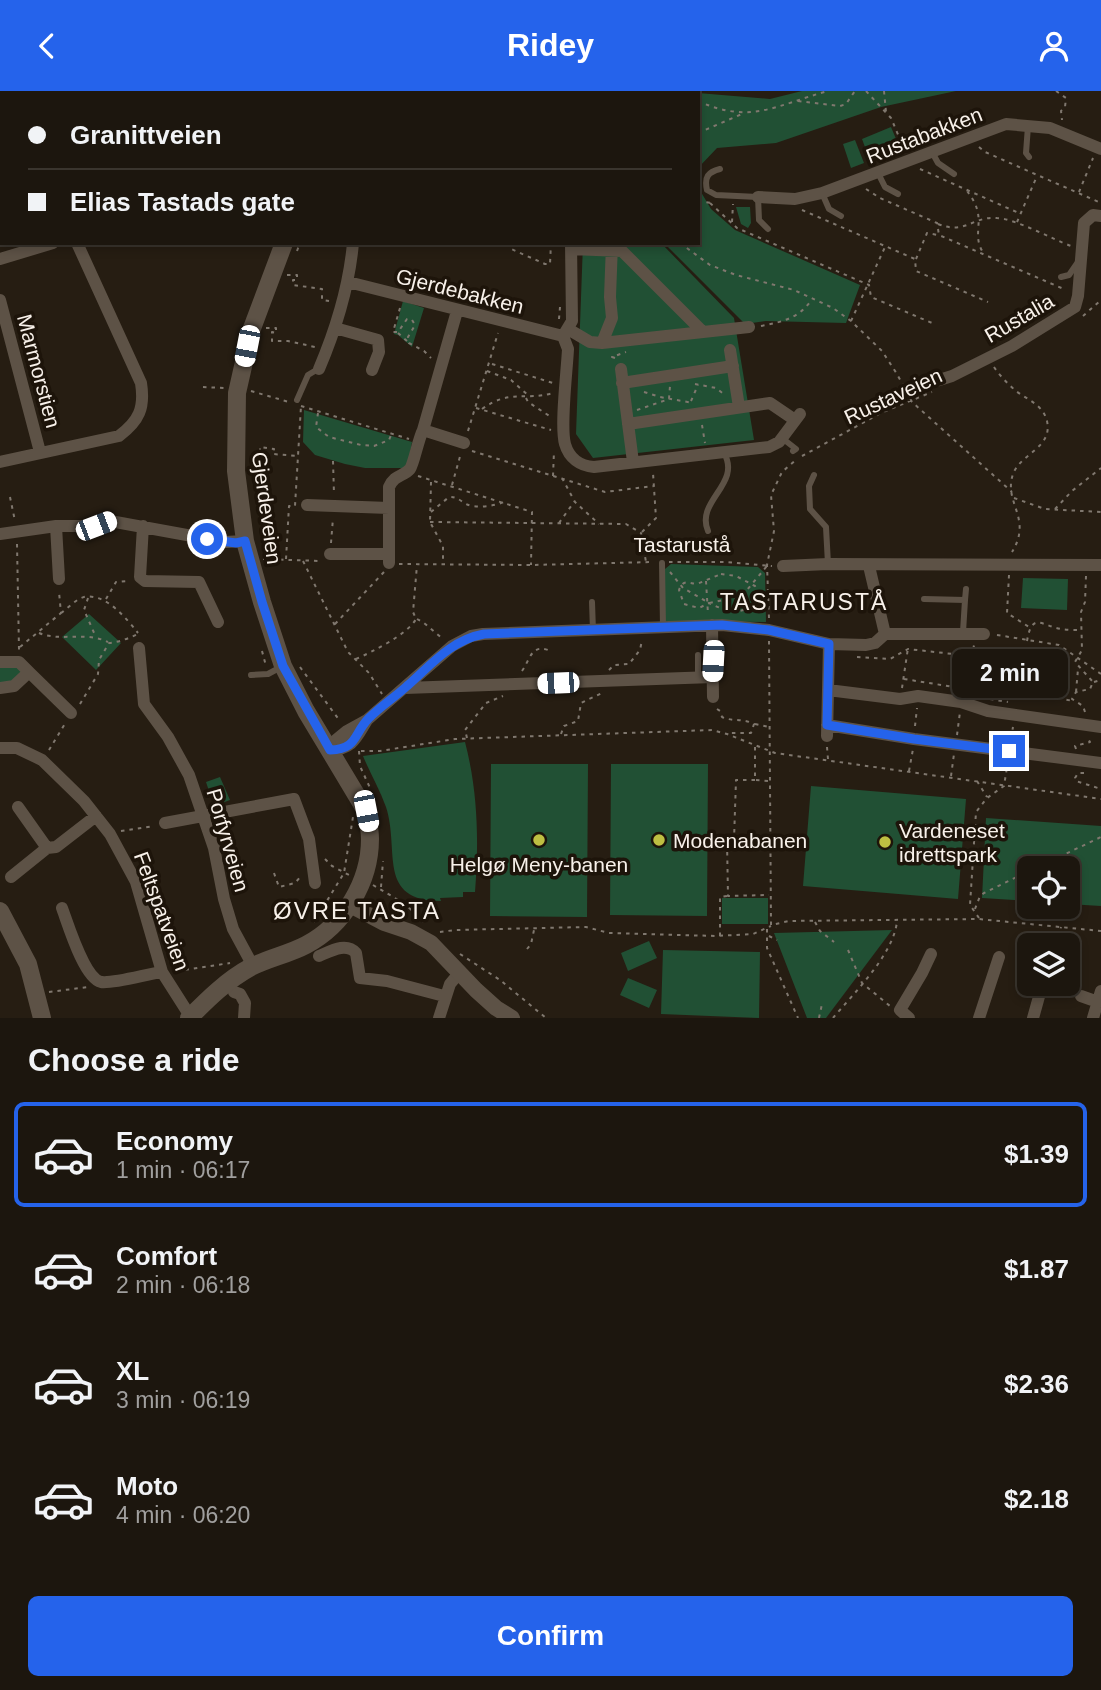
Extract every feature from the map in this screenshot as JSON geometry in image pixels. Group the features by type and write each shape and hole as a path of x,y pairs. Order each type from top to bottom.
{"main road":[{"name":"Gjerdeveien","path":"189,1017 251,962 316,940 350,905 366,870 370,838 360,813 343,744 280,661 262,602 236,471 237,393 251,331 287,247"},
{"path":"0,911 28,964 42,1018"}],"street":[{"name":"Rustabakken","path":"758,197 795,199 822,193 1006,124 1050,128 1101,149"},
{"path":"1081,254 1084,223 1093,215 1101,216"},
{"path":"0,462 119,436 134,424 143,397 141,383 78,245"},
{"path":"319,369 335,328 348,282 353,245"},
{"path":"0,259 35,246"},
{"path":"627,419 772,403 797,417 782,438 769,447 590,467 579,463 568,452 564,437 568,349 566,333 572,321 571,246 612,247 622,251 703,332"},
{"path":"602,343 612,318 612,247"},
{"name":"Rustalia","path":"935,386 1012,346 1072,310 1079,296 1081,254"},
{"name":"Gjerdebakken","path":"348,282 457,311 566,333 615,348 703,332 749,327"},
{"name":"Marmorstien","path":"0,300 40,453"},
{"path":"326,558 389,559 389,487 393,478 412,466 457,311"},
{"path":"335,328 378,340 379,352 372,370"},
{"path":"730,351 738,405"},
{"path":"620,363 633,462"},
{"path":"622,385 733,366"},
{"path":"421,435 464,443"},
{"path":"307,505 389,508"},
{"path":"0,534 57,526 96,526 110,521 253,546"},
{"path":"57,526 59,579"},
{"path":"142,526 140,577 145,581 200,582 218,622"},
{"path":"783,566 1101,565"},
{"path":"869,566 885,634"},
{"path":"712,625 713,697"},
{"path":"343,744 452,646 471,636 712,625 744,626 769,630 829,649 871,645 885,634 984,633"},
{"name":"Porfyrveien","path":"139,648 144,704 181,760 205,816 233,929 251,962"},
{"path":"829,649 827,730 1101,763"},
{"path":"0,662 19,662 71,713"},
{"path":"0,688 14,686 29,672"},
{"path":"405,688 713,677"},
{"path":"828,689 900,699 918,696 961,702 988,711 1101,727"},
{"path":"343,744 354,741 367,720"},
{"name":"Feltspatveien","path":"0,748 17,748 42,760 110,834 136,882 162,972 189,1017"},
{"path":"165,823 294,799 309,839 314,878"},
{"path":"18,807 47,848"},
{"path":"10,877 47,848 55,847 96,816"},
{"path":"350,905 431,943 496,1008 512,1018"},
{"path":"62,908 87,969 100,982 162,972"},
{"path":"319,956 344,947 349,948 356,953 360,978 387,981 444,996"},
{"path":"903,1015 900,1010 931,954"},
{"path":"979,1018 999,957"},
{"path":"439,1018 444,996 450,983 460,972"},
{"path":"234,992 240,994 245,1003 244,1018"},
{"path":"1033,1018 1039,996"},
{"path":"1081,996 1099,997 1093,1018"}],"lane":[{"path":"1028,126 1028,157"},
{"path":"932,152 938,163 954,174"},
{"path":"720,170 710,171 708,174 706,182 710,192 716,195 758,197 760,223 768,229"},
{"path":"878,173 885,187 898,194"},
{"path":"822,193 829,209 841,216"},
{"path":"1061,277 1069,275 1081,254"},
{"path":"296,403 308,375 319,369"},
{"path":"782,438 796,449 793,451"},
{"path":"708,531 704,522 705,514 729,471 729,461 724,453"},
{"path":"814,475 809,486 810,509 826,527 828,564"},
{"path":"663,563 663,627"},
{"path":"962,632 966,589"},
{"path":"924,599 965,600"},
{"path":"592,602 593,631"},
{"path":"698,655 698,677"},
{"path":"251,675 280,661"}],"path":[{"path":"700,132 744,114 828,91"},
{"path":"796,101 840,106 846,104 855,91"},
{"path":"866,91 895,125 911,161 922,171 1021,215"},
{"path":"884,91 886,113"},
{"path":"1056,91 1066,98 1065,107 1061,111 1062,121"},
{"path":"700,102 725,111 744,114"},
{"path":"973,138 985,152 1101,203"},
{"path":"1079,193 1088,169"},
{"path":"1017,223 1038,175"},
{"path":"861,179 872,194 954,229 980,219 1001,218 1081,254"},
{"path":"967,191 977,205 980,219 978,241 984,255"},
{"path":"710,203 742,230 869,285"},
{"path":"732,223 733,204"},
{"path":"794,207 915,259"},
{"path":"937,223 939,235"},
{"path":"988,302 916,271 915,259 927,233 939,235 1079,296"},
{"path":"509,245 509,249 550,264 551,245"},
{"path":"683,245 702,260 726,272 794,290 851,321 881,351 911,399 1012,492"},
{"path":"851,321 885,246"},
{"path":"285,274 297,275 293,285 322,289 322,300 341,304"},
{"path":"869,285 871,297 932,323"},
{"path":"404,297 393,332 424,351"},
{"path":"749,327 789,320 813,298"},
{"path":"1080,318 1101,300"},
{"path":"397,332 404,320 412,320 415,325 408,337 409,343"},
{"path":"264,328 276,328 276,333 272,332 272,341 319,347"},
{"path":"464,443 498,335"},
{"path":"615,348 625,352 612,357 620,363"},
{"path":"997,361 991,364 1015,390 1037,404 1047,420 1047,432 1043,442 1015,470 1012,492 1021,529 1009,564 1007,613 1029,627"},
{"path":"490,363 558,384"},
{"path":"487,371 511,380 530,397"},
{"path":"654,378 663,385 670,384 669,399"},
{"path":"690,402 696,384 716,388 738,405"},
{"path":"622,385 718,411"},
{"name":"Rustaveien","path":"771,925 767,565 774,531 771,495 782,472 799,457 935,386"},
{"path":"203,387 229,388 228,393"},
{"path":"249,400 250,391 392,434 421,435"},
{"path":"481,409 503,396 530,397 557,391"},
{"path":"526,397 528,402 548,414 553,422"},
{"path":"627,419 669,399"},
{"path":"286,560 289,506 295,506 298,456 296,403"},
{"path":"659,404 659,410"},
{"path":"475,408 555,431"},
{"path":"318,411 316,427 329,437 374,446 389,440 392,434"},
{"path":"702,426 706,455"},
{"path":"249,466 249,459 260,459 260,447 274,449 273,454 298,456"},
{"path":"451,486 463,448 610,492 654,486"},
{"path":"641,533 656,518 652,460"},
{"path":"1055,510 1072,491 1101,468"},
{"path":"408,471 531,511 531,565"},
{"path":"562,478 575,502 600,525"},
{"path":"431,480 430,522 443,546 443,564"},
{"path":"10,497 15,522"},
{"path":"430,513 449,497 458,498 474,506 503,502"},
{"path":"1013,498 1042,509 1101,512"},
{"path":"559,524 575,502"},
{"path":"430,522 626,524 641,533 646,563"},
{"path":"16,537 19,662"},
{"path":"253,546 265,569"},
{"path":"262,559 326,558"},
{"path":"334,624 373,585 389,559"},
{"name":"Tastarustå","path":"389,559 418,564 673,562 783,566"},
{"path":"303,560 348,652 369,673 388,702"},
{"path":"663,563 681,586 709,603 730,610 751,608 758,597 757,589 751,583 729,574 715,575 697,584 686,581 681,586 679,590 685,605 699,608 709,603 739,598 747,591 751,583 767,565"},
{"path":"418,564 413,612 416,619 452,646"},
{"path":"1078,656 1082,650 1080,612 1085,602 1086,565"},
{"path":"105,600 116,582 140,577"},
{"path":"59,579 61,613"},
{"path":"706,581 709,603"},
{"path":"19,648 81,598 88,597 105,600 138,634 139,648"},
{"path":"88,597 84,610 95,636"},
{"path":"356,659 412,626 416,619"},
{"path":"1027,641 1029,627 1033,623 1042,622 1060,629 1081,630"},
{"path":"561,734 564,726 578,721 581,703 602,694 611,668 618,664 629,664 640,650 641,629"},
{"path":"38,633 49,637 95,636 109,643 120,642 138,634"},
{"path":"984,633 1059,645 1101,674"},
{"path":"42,760 98,674 99,660 109,643"},
{"path":"968,683 974,646"},
{"path":"829,649 890,659 908,649 972,656"},
{"path":"908,649 904,678 979,691 981,684"},
{"path":"467,739 465,730 472,720 486,703 500,699 517,674 524,669 534,650 548,650"},
{"path":"280,661 343,744 380,751 467,739 561,734 698,730 727,734 751,733 754,724"},
{"path":"1076,692 1079,669"},
{"path":"1093,682 1101,680"},
{"path":"1060,695 1063,699 1074,701"},
{"path":"713,697 712,705 720,711 722,717 769,727"},
{"path":"915,721 917,708"},
{"path":"958,727 960,713"},
{"path":"1010,743 1013,728"},
{"path":"827,730 828,761"},
{"path":"727,734 769,752 1101,799"},
{"path":"755,746 755,781"},
{"path":"909,772 912,749"},
{"path":"951,778 954,755"},
{"path":"979,919 970,905 976,812 987,798 1004,786 1008,762"},
{"path":"734,840 736,780 770,781"},
{"path":"977,781 987,798"},
{"path":"307,931 344,873 360,813"},
{"path":"120,832 165,823"},
{"path":"1061,856 1101,837"},
{"path":"309,839 332,866 344,873"},
{"path":"728,896 727,841 771,841"},
{"path":"274,873 279,887 295,883 299,876 306,873 314,878"},
{"path":"975,909 980,896 1017,877"},
{"path":"720,936 720,897 771,895"},
{"path":"436,935 455,930 586,927 609,933 742,936 789,921 979,919 1101,931"},
{"path":"833,1018 886,950 897,930 897,921"},
{"path":"814,922 820,931 834,942"},
{"path":"1060,933 1061,926"},
{"path":"767,928 767,948 798,1018"},
{"path":"527,949 531,944 534,929"},
{"path":"767,935 777,940"},
{"path":"848,950 862,983 903,1015"},
{"path":"162,972 251,962"},
{"path":"48,992 94,986 100,982"},
{"path":"819,1018 822,1004"}],"green space":[{"path":"802,91 956,91 881,107 776,143 717,148 700,166 700,93 770,99"},
{"path":"891,127 899,146 869,158 862,139"},
{"path":"855,140 864,163 851,168 843,144"},
{"path":"700,190 711,209 735,230 860,285 846,323 766,321 745,324 666,245 700,245"},
{"path":"736,207 750,207 751,223 748,228 741,224"},
{"path":"583,245 663,245 734,318 754,440 593,458 576,434"},
{"path":"403,301 424,308 412,347 394,334"},
{"path":"304,410 412,442 408,465 404,468 365,468 315,455 303,442"},
{"path":"671,564 758,567 765,573 766,622 665,621 665,569"},
{"path":"1023,578 1068,579 1067,610 1021,608"},
{"path":"89,614 121,643 96,670 62,637"},
{"path":"0,665 15,665 21,670 21,675 14,683 0,685"},
{"path":"465,742 473,779 476,817 475,892 463,892 463,897 440,898 441,901 421,899 407,892 399,883 394,870 386,807 363,756"},
{"name":"Helgø Meny-banen","path":"491,764 588,764 587,917 490,916"},
{"name":"Modenabanen","path":"611,764 708,764 707,916 610,915"},
{"path":"220,777 230,800 214,806 206,782"},
{"name":"Vardeneset idrettspark","path":"811,786 966,799 958,899 803,886"},
{"path":"986,818 1101,826 1101,906 1080,905 1080,856 1017,856 1017,900 982,898"},
{"path":"722,898 768,898 768,924 722,924"},
{"path":"892,930 826,1018 807,1018 774,933"},
{"path":"649,941 657,958 628,971 621,953"},
{"path":"663,950 760,952 759,1018 661,1014"},
{"path":"628,978 657,990 649,1008 620,995"}],"place":[{"name":"Helgø Meny-banen","path":"539,840"},
{"name":"Modenabanen","path":"659,840"},
{"name":"Vardeneset idrettspark","path":"885,842"}],"district":[{"name":"TASTARUSTÅ","path":"804,602"},
{"name":"ØVRE TASTA","path":"357,910"}],"route":[{"path":"207,539 236,543 245,541 283,666 296,694 330,750 342,749 354,741 367,720 452,646 471,636 722,625 769,630 829,644 827,725 1009,751"}]}
